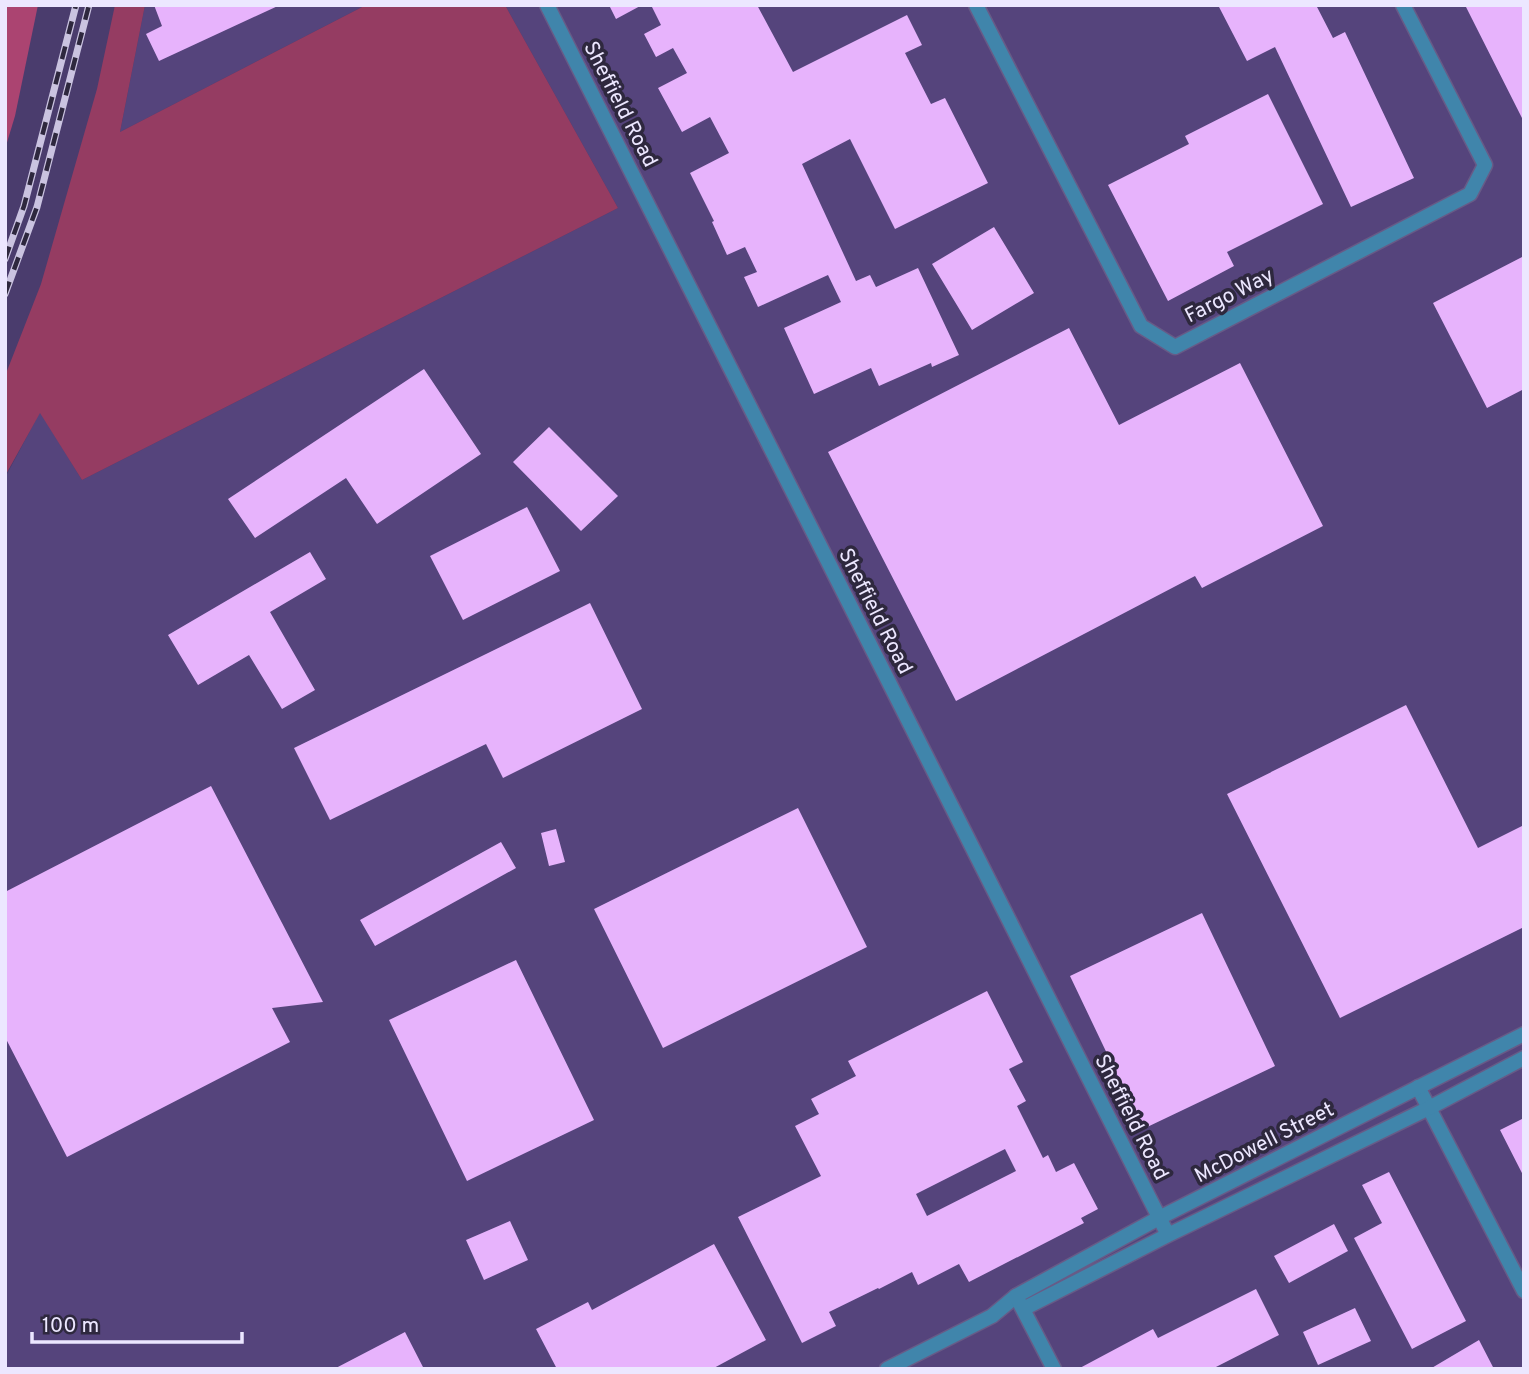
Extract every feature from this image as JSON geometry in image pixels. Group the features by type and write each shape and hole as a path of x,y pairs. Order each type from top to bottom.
{"street":[{"name":"Sheffield Road","path":"547,5 1168,1235"},
{"name":"Fargo Way","path":"976,5 1141,326 1175,347 1470,194 1485,165 1403,5"},
{"name":"McDowell Street","path":"1020,1303 1160,1218 1524,1034"},
{"name":"McDowell Street","path":"887,1369 992,1316 1168,1235 1429,1108 1524,1058"},
{"path":"1418,1087 1524,1291"},
{"path":"1020,1303 1054,1369"}],"shaded area":[{"path":"5,5 38,5 15,116 5,149"},
{"path":"115,5 145,5 120,132 366,5 505,5 618,208 82,480 40,413 5,476 5,376 41,284 97,89"},
{"path":"145,5 366,5 120,132"},
{"path":"505,5 1524,5 1524,1369 5,1369 5,478 40,412 82,480 618,208"}],"building":[{"path":"154,5 280,5 159,61 146,34 162,26"},
{"path":"609,5 642,5 616,19"},
{"path":"651,5 757,5 793,72 907,15 922,45 905,53 931,104 945,98 988,183 895,229 850,139 802,164 856,281 870,275 876,287 918,268 959,355 932,367 931,363 879,386 871,368 814,394 784,328 841,302 828,275 758,307 744,277 757,272 745,247 727,255 712,222 714,221 690,173 729,153 710,117 682,132 658,88 687,73 673,48 656,57 644,34 661,25"},
{"path":"1218,5 1316,5 1333,38 1345,32 1414,178 1351,207 1275,47 1247,61"},
{"path":"1465,5 1524,5 1524,122"},
{"path":"1268,94 1323,204 1227,252 1234,266 1168,301 1108,185 1189,144 1185,136"},
{"path":"994,227 1034,293 972,330 932,264"},
{"path":"1524,256 1524,389 1487,408 1433,303"},
{"path":"1069,328 1119,425 1240,363 1323,526 1202,588 1195,576 956,701 828,452"},
{"path":"424,369 481,454 377,524 346,478 255,538 228,499"},
{"path":"549,427 618,496 581,531 513,462"},
{"path":"527,507 560,571 463,620 430,556"},
{"path":"310,552 326,579 270,612 315,690 282,709 249,655 198,685 168,635"},
{"path":"590,603 642,709 503,778 486,744 330,820 294,748"},
{"path":"1406,705 1478,848 1524,825 1524,927 1340,1018 1227,794"},
{"path":"211,786 323,1002 272,1008 290,1042 67,1157 5,1037 5,892"},
{"path":"798,808 867,947 663,1048 594,909"},
{"path":"556,829 565,862 549,866 541,833"},
{"path":"501,842 516,868 375,946 360,920"},
{"path":"1202,913 1275,1066 1143,1129 1070,976"},
{"path":"516,960 594,1120 467,1181 389,1020"},
{"path":"987,991 1023,1062 1009,1069 1026,1101 1017,1106 1043,1158 1048,1155 1056,1172 1074,1163 1098,1209 1081,1218 1084,1223 969,1282 959,1264 918,1285 912,1272 829,1312 836,1326 802,1343 738,1217 821,1176 795,1126 819,1114 811,1099 856,1076 848,1061","holes":["1005,1149 1016,1171 927,1216 916,1194"]},
{"path":"1524,1118 1524,1177 1500,1130"},
{"path":"1389,1172 1466,1321 1412,1349 1354,1238 1382,1223 1362,1185"},
{"path":"510,1221 528,1260 484,1280 466,1240"},
{"path":"1334,1224 1348,1251 1289,1283 1274,1256"},
{"path":"714,1244 766,1340 712,1369 557,1369 536,1329 588,1302 592,1310"},
{"path":"1256,1289 1279,1335 1212,1369 1078,1369 1153,1329 1158,1338"},
{"path":"1355,1308 1371,1341 1318,1365 1303,1332"},
{"path":"405,1332 424,1369 334,1369"},
{"path":"1479,1340 1494,1369 1430,1369"}],"railway":[{"path":"5,259 24,206 76,5"},
{"path":"5,294 37,207 89,5"}]}
